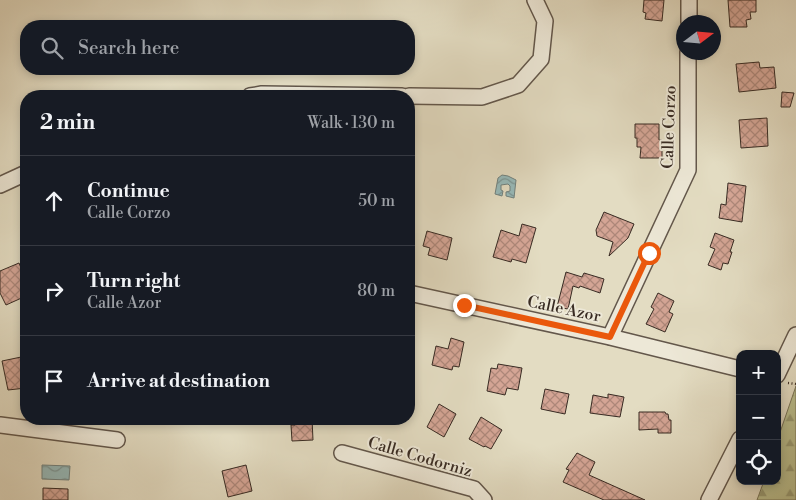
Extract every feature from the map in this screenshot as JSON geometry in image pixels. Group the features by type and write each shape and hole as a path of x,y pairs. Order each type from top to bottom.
{"street":[{"path":"415,96 482,98 518,85 541,59 545,21 535,0"},
{"path":"689,0 689,15"},
{"name":"Calle Corzo","path":"610,337 688,170 688,60"},
{"path":"0,185 20,176"},
{"name":"Calle Azor","path":"415,294 736,367"},
{"path":"781,367 796,335"},
{"path":"0,425 117,440"},
{"path":"709,500 739,440"},
{"name":"Calle Codorniz","path":"342,453 474,489 484,500"}],"green space":[{"path":"796,386 796,500 757,500 763,485 781,485 781,429"}],"water":[{"path":"502,175 516,180 514,198 506,196 506,192 510,191 508,184 501,185 502,196 495,194 498,178"},
{"path":"42,465 70,466 69,480 42,479"}],"building":[{"path":"644,0 664,0 662,21 645,19 646,13 643,12"},
{"path":"728,0 756,0 756,12 750,12 751,19 746,20 747,27 730,27"},
{"path":"759,62 760,68 774,67 776,88 739,92 736,64"},
{"path":"782,92 794,93 790,107 781,107"},
{"path":"767,118 768,146 741,148 739,120"},
{"path":"635,124 659,124 659,140 662,140 662,158 640,158 641,147 637,147"},
{"path":"728,183 746,186 742,222 719,218 721,204 726,205"},
{"path":"604,212 634,224 628,238 609,256 613,242 597,236 596,230"},
{"path":"522,224 536,228 526,263 512,259 511,262 493,257 501,230 519,236"},
{"path":"427,231 452,238 447,260 428,255 430,248 423,246"},
{"path":"715,233 734,240 728,264 723,263 721,270 708,265 715,249 710,247"},
{"path":"19,263 20,265 20,299 6,305 0,293 0,271"},
{"path":"566,272 582,277 584,273 604,279 600,293 580,286 579,288 573,286 568,309 557,307"},
{"path":"658,293 674,301 669,312 673,314 665,332 646,324 654,309 651,307"},
{"path":"451,338 464,342 459,367 453,366 452,370 432,365 436,346 448,349"},
{"path":"20,357 20,389 8,390 2,361"},
{"path":"498,364 522,368 518,390 507,388 505,395 487,391 491,368 497,369"},
{"path":"545,389 569,394 565,414 541,409"},
{"path":"608,394 624,397 620,417 590,413 593,395 608,398"},
{"path":"439,404 456,414 444,437 427,427"},
{"path":"639,412 665,412 668,414 669,420 671,420 671,433 658,433 658,429 639,430"},
{"path":"481,417 502,430 491,449 469,439"},
{"path":"291,425 312,425 313,440 292,441"},
{"path":"577,453 595,462 589,475 645,500 604,500 563,482 569,470 566,469"},
{"path":"246,465 252,491 228,497 222,471"},
{"path":"43,488 68,489 68,500 43,500"}],"route":[{"path":"464,305 610,337 649,253"}]}
